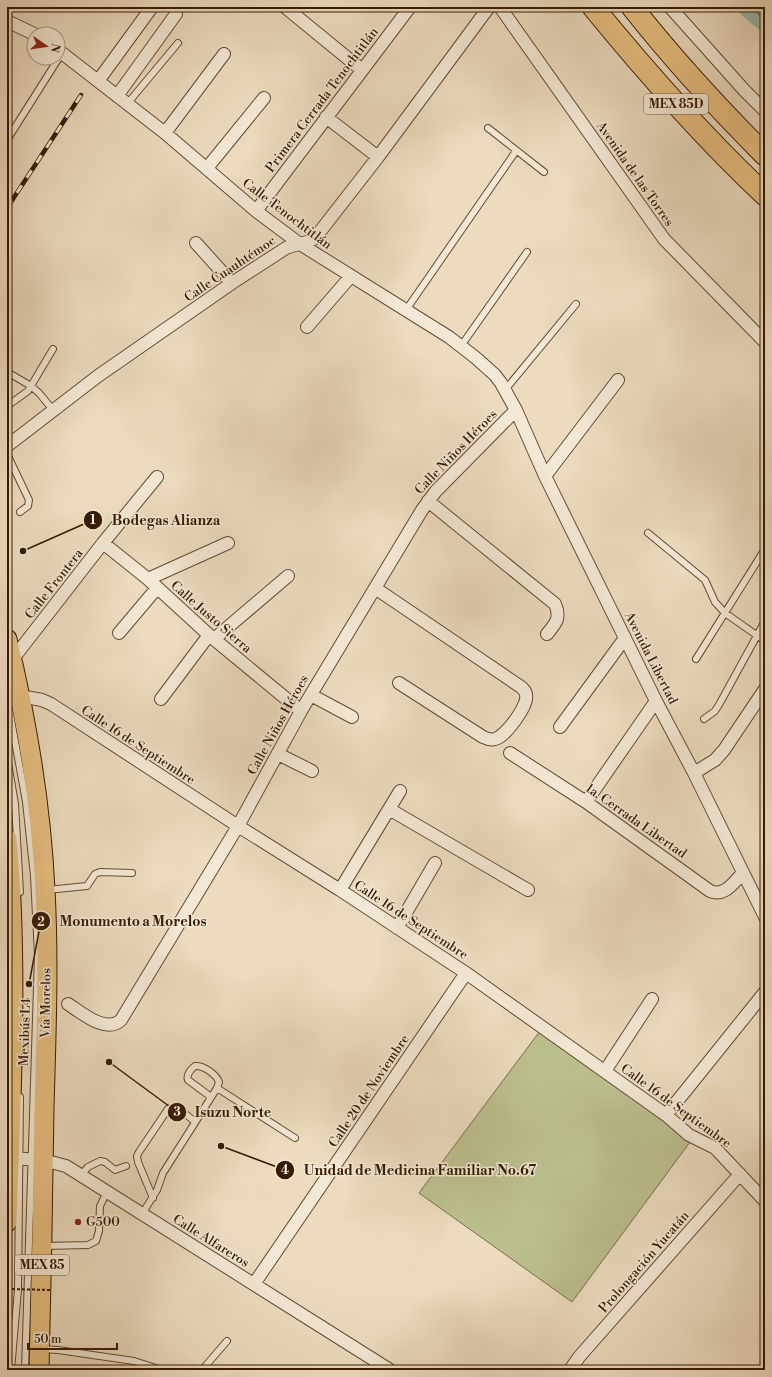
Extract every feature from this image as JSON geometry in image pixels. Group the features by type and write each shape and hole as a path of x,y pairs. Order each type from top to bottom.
{"highway":[{"name":"MEX 85D","path":"593,7 669,96 765,195"},
{"name":"MEX 85D","path":"632,7 726,117 765,155"}],"main road":[{"name":"Vía Morelos","path":"7,639 12,660 14,697 37,800 45,890 47,959 26,1158 7,1222"},
{"name":"Vía Morelos","path":"7,839 12,908 13,960 26,1158 42,1246 39,1370"}],"street":[{"path":"98,81 152,7"},
{"path":"285,7 362,70"},
{"name":"Primera Cerrada Tenochtitlán","path":"256,211 410,7"},
{"name":"Avenida de las Torres","path":"500,7 664,239 765,342"},
{"path":"670,7 744,90 765,110"},
{"path":"761,7 765,11"},
{"name":"Calle Cuauhtémoc","path":"7,446 98,376 232,283 286,248 309,242 315,238 378,158 484,9"},
{"path":"116,96 176,14"},
{"path":"7,21 26,30"},
{"path":"165,133 224,54"},
{"name":"Calle Tenochtitlán","path":"66,57 165,133 256,211 300,244 461,346 495,375 516,410"},
{"path":"207,168 264,98"},
{"path":"326,117 378,158"},
{"path":"196,243 232,283"},
{"path":"307,327 351,276"},
{"path":"544,476 618,380"},
{"name":"Avenida Libertad","path":"516,410 544,476 765,917"},
{"name":"Calle Niños Héroes","path":"68,1004 102,1024 112,1026 121,1020 238,826 301,711 428,501 516,410"},
{"name":"Calle Frontera","path":"12,660 157,478"},
{"path":"428,501 555,604 558,616 548,634"},
{"name":"Calle Justo Sierra","path":"104,543 148,579 212,637 301,711"},
{"path":"148,579 228,543"},
{"path":"161,699 212,637 288,576"},
{"path":"119,633 157,588"},
{"path":"375,588 521,687 525,691 526,699 524,705 506,732 495,740 483,737 399,683"},
{"path":"560,727 625,638"},
{"path":"694,773 715,760 724,750 765,689"},
{"path":"311,695 352,717"},
{"name":"Calle 16 de Septiembre","path":"14,697 42,700 50,704 340,890 466,973 666,1115 689,1135 715,1148 765,1200"},
{"path":"586,802 656,701"},
{"name":"1a. Cerrada Libertad","path":"510,753 586,802 710,891 718,894 725,891 743,873"},
{"path":"278,754 312,771"},
{"path":"340,890 400,791"},
{"path":"389,809 528,890"},
{"path":"397,928 435,863"},
{"name":"Calle 20 de Noviembre","path":"254,1284 466,973"},
{"path":"666,1115 765,992"},
{"path":"605,1071 652,1000"},
{"name":"Calle Alfareros","path":"26,1158 62,1164 81,1175 390,1370"},
{"name":"Prolongación Yucatán","path":"570,1370 579,1357 740,1174"}],"lane":[{"path":"127,104 178,43"},
{"path":"7,140 52,66"},
{"path":"488,128 544,172"},
{"path":"406,310 516,151"},
{"path":"461,346 527,252"},
{"path":"505,390 576,304"},
{"path":"7,406 28,391 53,349"},
{"path":"7,372 40,393 53,410"},
{"path":"7,454 29,500 28,506 20,512"},
{"path":"648,534 705,580 716,602 725,613 765,641"},
{"path":"696,659 765,549"},
{"path":"704,719 715,711 720,703 756,634 765,620"},
{"name":"Mexibús L4","path":"11,1370 18,1290 38,955 34,876 14,697"},
{"path":"7,757 15,804 20,901"},
{"path":"45,890 87,886 95,874 100,872 132,873"},
{"path":"142,1214 153,1198 163,1173 217,1088 219,1082 216,1076 200,1066 194,1067 187,1078 190,1083 211,1097"},
{"path":"217,1088 295,1138"},
{"name":"Mexibús L4","path":"20,1092 26,1158 25,1370"},
{"path":"153,1198 138,1162 139,1152 168,1109 173,1107 195,1122"},
{"path":"81,1175 88,1167 100,1161 105,1162 115,1170 126,1166"},
{"path":"42,1246 88,1245 96,1241 100,1231 100,1206 107,1192"},
{"path":"202,1370 227,1341"},
{"path":"39,1349 58,1350 134,1361 157,1367 162,1370"}],"path":[{"path":"7,1289 52,1290"}],"green space":[{"path":"540,1031 693,1138 572,1302 419,1193"}],"waterway":[{"path":"748,7 765,21"}],"railway":[{"path":"7,208 81,95"}],"place":[{"name":"Bodegas Alianza","path":"23,551"},
{"name":"Monumento a Morelos","path":"29,984"},
{"name":"Isuzu Norte","path":"109,1062"},
{"name":"Unidad de Medicina Familiar No.67","path":"221,1146"},
{"name":"G500","path":"78,1222"}]}
